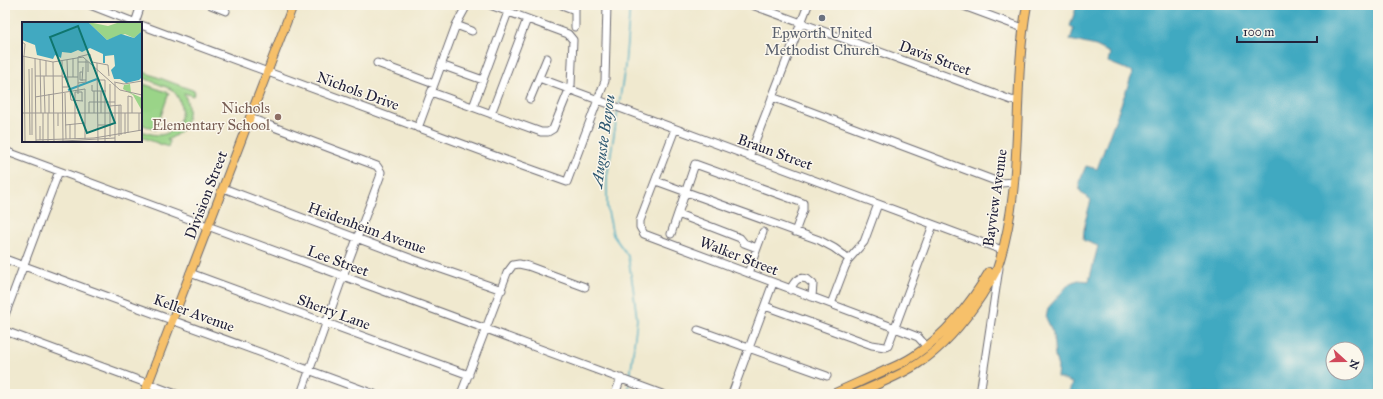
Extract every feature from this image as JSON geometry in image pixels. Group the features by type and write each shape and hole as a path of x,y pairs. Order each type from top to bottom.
{"main road":[{"name":"Division Street","path":"144,394 293,5"},
{"name":"Bayview Avenue","path":"1002,250 1010,215 1014,182 1020,47 1027,5"},
{"path":"833,394 913,357 950,327 974,296 1002,250"},
{"path":"856,394 918,364 946,341 970,314 987,287 996,270 1002,250"}],"street":[{"path":"90,5 133,22"},
{"path":"136,22 141,5"},
{"path":"211,5 226,11"},
{"path":"418,128 456,25 467,5"},
{"path":"431,92 541,132 548,132 553,129 570,90 574,43 572,37 568,34 490,5"},
{"path":"562,5 575,8 575,27"},
{"path":"599,100 605,82 607,5"},
{"name":"Davis Street","path":"752,5 1011,100 1018,101"},
{"path":"749,157 808,5"},
{"path":"961,5 1023,28"},
{"path":"473,107 508,12"},
{"path":"491,114 526,19"},
{"name":"Nichols Drive","path":"142,25 567,182 599,100"},
{"path":"456,25 472,32"},
{"path":"530,99 547,58"},
{"path":"377,63 434,84"},
{"path":"441,65 483,80"},
{"name":"Braun Street","path":"538,78 1002,250"},
{"path":"772,98 1001,183 1014,182"},
{"path":"250,118 377,166 380,169 380,177 301,394"},
{"name":"Walker Street","path":"675,129 640,222 640,227 644,234 918,337 927,346"},
{"name":"Lee Street","path":"5,151 662,394"},
{"path":"671,234 695,164 803,203 803,210 795,232"},
{"path":"5,315 59,171"},
{"path":"656,181 826,244 849,260"},
{"name":"Heidenheim Avenue","path":"223,188 502,290"},
{"path":"831,304 849,260 864,242 878,204"},
{"path":"678,214 740,238 744,243 757,248"},
{"path":"765,306 885,348 888,346 895,328 933,224"},
{"path":"748,273 763,232"},
{"name":"Bayview Avenue","path":"980,394 1002,250"},
{"name":"Keller Avenue","path":"5,259 374,394"},
{"path":"462,394 502,290 507,273 512,265 519,264 528,266 585,287"},
{"name":"Sherry Lane","path":"190,274 469,375"},
{"path":"790,290 796,280 800,278 807,278 813,284 812,297"},
{"path":"732,394 773,283"},
{"path":"698,330 827,376"},
{"path":"5,331 176,394"},
{"path":"615,394 623,379"}],"green space":[{"path":"142,71 195,91 193,96 184,93 188,108 187,121 180,132 167,140 170,141 168,147 142,137 142,131 160,135 168,133 179,123 181,116 180,102 171,89 142,77"},
{"path":"142,83 169,93 156,130 142,124"}],"water":[{"path":"1077,5 1378,5 1378,394 1068,394 1072,383 1057,377 1058,367 1055,357 1053,333 1046,318 1048,308 1069,284 1078,280 1089,281 1098,246 1083,240 1085,222 1091,200 1080,191 1079,182 1086,166 1097,169 1133,72 1108,62 1110,53 1096,46 1070,40 1074,28 1070,26"}],"waterway":[{"name":"Auguste Bayou","path":"619,104 625,66 630,5"},
{"name":"Auguste Bayou","path":"618,110 607,177 607,207 613,235 628,256 633,287 637,319 630,379"},
{"name":"Auguste Bayou","path":"628,394 629,385"}],"place":[{"name":"Epworth United Methodist Church","path":"822,18"},
{"name":"Nichols Elementary School","path":"278,117"}]}
